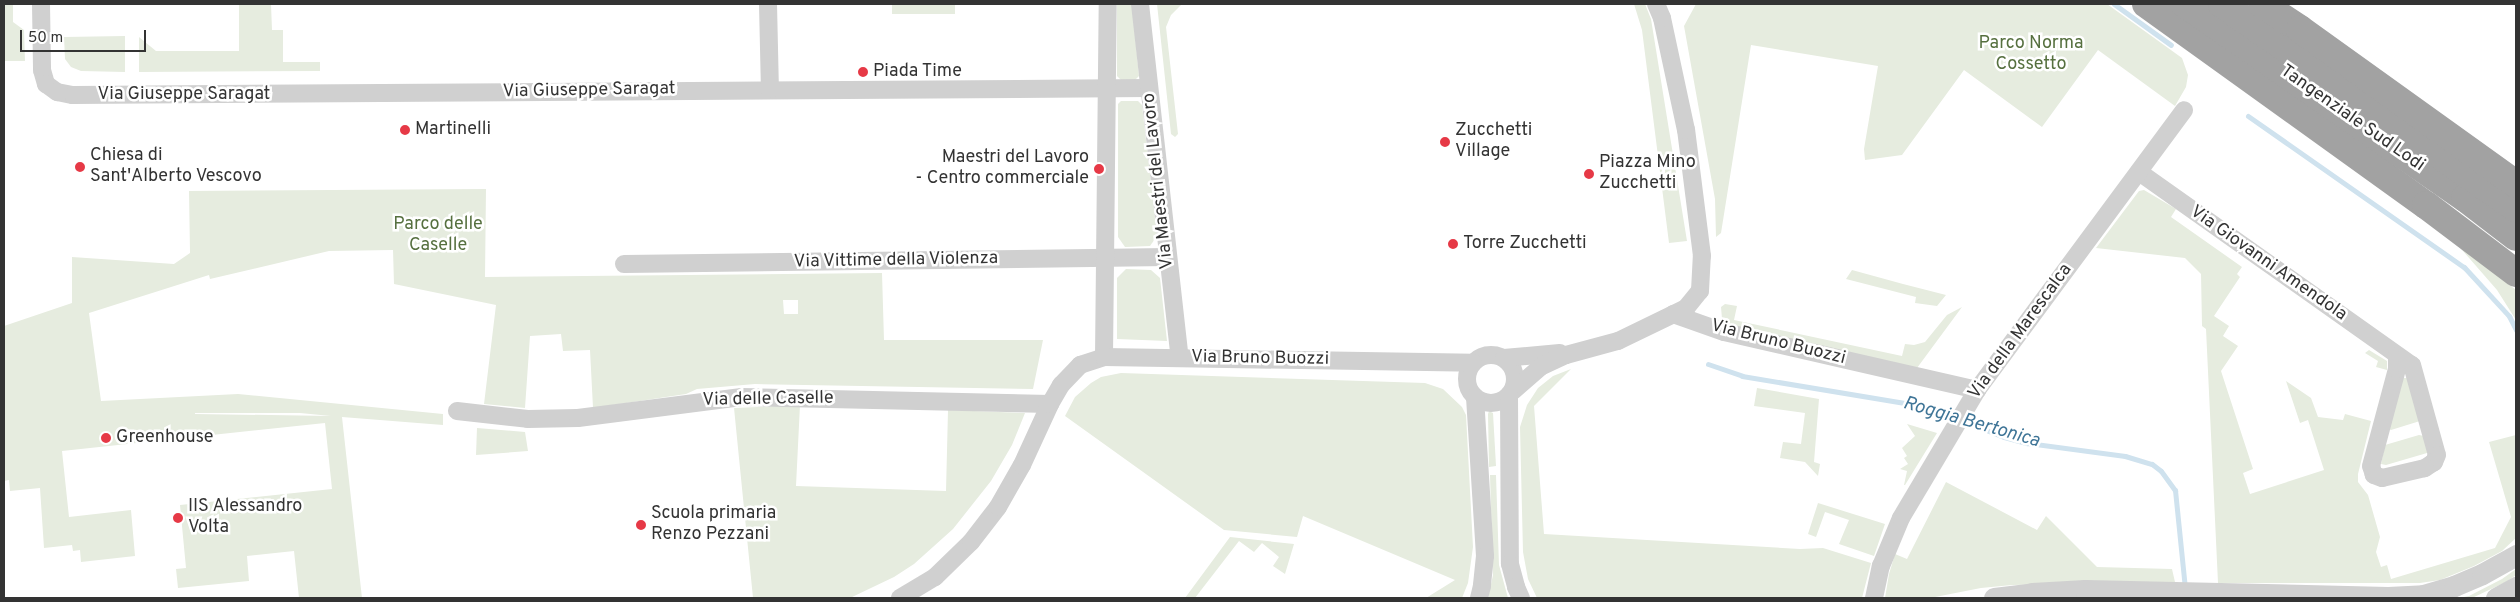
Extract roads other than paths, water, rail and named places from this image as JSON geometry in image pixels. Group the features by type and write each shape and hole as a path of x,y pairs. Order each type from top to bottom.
{"highway":[{"path":"2146,4 2426,205 2516,273"},
{"name":"Tangenziale Sud Lodi","path":"2185,4 2457,193 2516,237"},
{"name":"Tangenziale Sud Lodi","path":"2222,4 2516,208"},
{"path":"2262,4 2300,29 2516,184"},
{"path":"2281,4 2300,29"}],"street":[{"name":"Via Giuseppe Saragat","path":"41,4 42,70 46,84 57,92 73,95 1149,88"},
{"path":"768,4 770,89"},
{"path":"1104,357 1108,4"},
{"name":"Via Maestri del Lavoro","path":"1140,4 1180,358"},
{"path":"1472,391 1483,402 1494,403 1511,393 1542,366 1585,350 1618,341 1686,308 1700,291 1702,256 1686,130 1662,18 1656,4"},
{"name":"Via della Marescalca","path":"1874,598 1881,566 1901,518 1978,390 2184,110"},
{"name":"Via Giovanni Amendola","path":"2139,172 2396,356 2407,361 2415,371 2437,455 2434,462 2425,468 2382,478 2374,474 2371,466 2397,369 2396,356"},
{"name":"Via Vittime della Violenza","path":"624,264 1168,257"},
{"name":"Via Bruno Buozzi","path":"1673,314 1724,332 1978,390"},
{"path":"1478,598 1482,586 1485,556 1472,391 1467,376 1473,363 1486,356 1504,358 1585,350"},
{"name":"Via Bruno Buozzi","path":"900,598 934,577 971,542 998,507 1027,457 1050,404 1061,385 1080,365 1104,357 1473,363"},
{"path":"1504,358 1515,372 1515,382 1511,393 1510,564 1521,598"},
{"name":"Via Bruno Buozzi","path":"1416,362 1436,367 1472,391"},
{"name":"Via delle Caselle","path":"457,411 528,419 578,418 742,397 1050,404"},
{"path":"2361,598 2423,595 2454,586 2516,555"},
{"path":"2496,598 2516,587"},
{"path":"1994,598 2032,593 2085,590 2388,597"}],"waterway":[{"path":"2114,4 2171,45"},
{"path":"2248,116 2464,267 2509,316 2516,330"},
{"name":"Roggia Bertonica","path":"1708,364 1742,376 1933,409 2004,437 2027,443 2125,456 2152,464 2161,471 2175,490 2185,588"}],"place":[{"name":"Piada Time","path":"863,72"},
{"name":"Martinelli","path":"405,130"},
{"name":"Zucchetti Village","path":"1445,142"},
{"name":"Chiesa di Sant'Alberto Vescovo","path":"80,167"},
{"name":"Maestri del Lavoro - Centro commerciale","path":"1099,169"},
{"name":"Piazza Mino Zucchetti","path":"1589,174"},
{"name":"Torre Zucchetti","path":"1453,244"},
{"name":"Greenhouse","path":"106,438"},
{"name":"IIS Alessandro Volta","path":"178,518"},
{"name":"Scuola primaria Renzo Pezzani","path":"641,525"}],"park label":[{"name":"Parco Norma Cossetto","path":"2031,55"},
{"name":"Parco delle Caselle","path":"438,236"}]}
